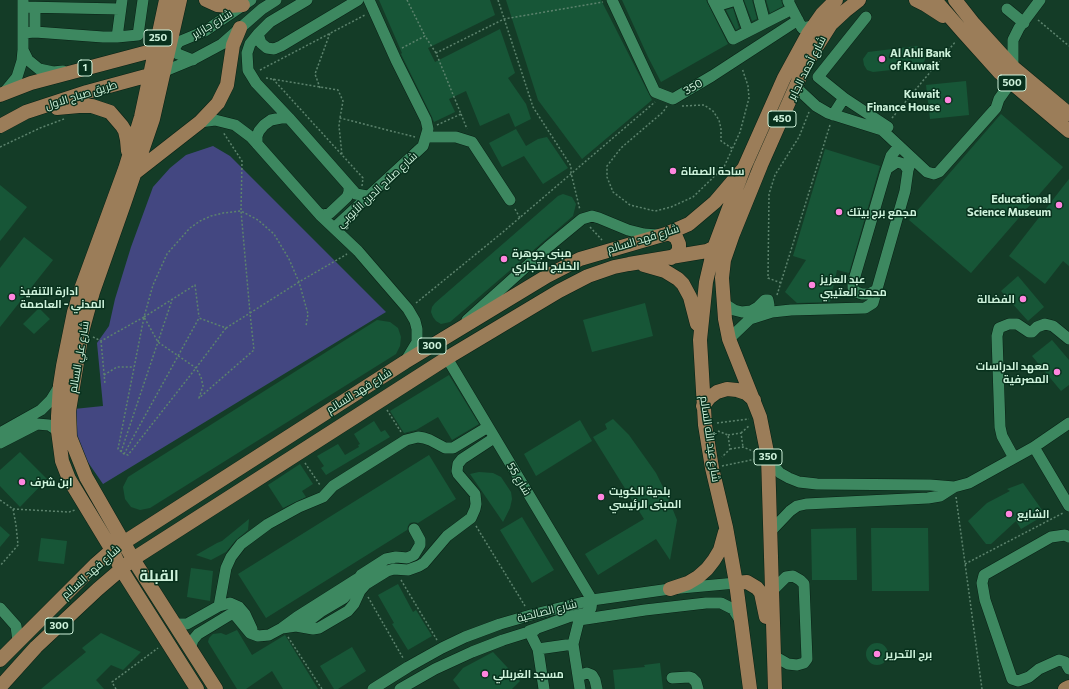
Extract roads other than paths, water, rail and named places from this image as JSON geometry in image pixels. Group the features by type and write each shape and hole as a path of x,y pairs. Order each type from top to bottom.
{"main road":[{"name":"شارع علي السالم","path":"166,0 130,170 82,332 69,411 70,436 86,477 133,559 216,689"},
{"name":"شارع علي السالم","path":"180,0 174,44 165,71 153,119 130,170 81,289 69,334 60,385 58,431 60,454 66,472 121,568 197,689"},
{"path":"206,0 216,5 229,6 247,3"},
{"name":"شارع أحمد الجابر","path":"744,168 792,61 813,26 826,10 859,0"},
{"path":"840,5 869,0"},
{"path":"916,0 966,29"},
{"name":"500","path":"935,0 966,29 1069,114"},
{"name":"500","path":"955,0 966,29 1000,73 1069,131"},
{"path":"963,0 966,29"},
{"name":"شارع أحمد الجابر","path":"733,234 761,165 804,68 818,42 831,24 840,5"},
{"path":"26,112 86,105 96,106 110,112 122,126 127,135 130,170 200,122 218,103 226,85 233,45 240,28"},
{"name":"1","path":"1,95 31,83 174,44"},
{"name":"طريق صباح الاول","path":"0,126 26,112 87,92 165,71"},
{"name":"شارع فهد السالم","path":"0,660 96,564 124,542 405,362 568,264 601,252 663,235 689,224 715,202 744,168"},
{"name":"شارع عبد الله السالم","path":"744,168 714,248 706,282 700,340 705,425 712,468 726,528 736,583 750,689"},
{"path":"663,235 670,234 676,237 680,244 679,251 670,258"},
{"name":"شارع فهد السالم","path":"0,687 36,647 98,588 133,559 447,358 576,281 602,271 629,264 699,253 714,248 733,234"},
{"name":"350","path":"733,234 724,260 722,278 723,303 729,339 760,417 768,456 774,689"},
{"path":"629,264 653,267 678,278 687,291 694,310 700,340"},
{"path":"703,406 709,398 717,392 727,389 746,393 754,400"},
{"path":"670,589 688,583 707,569 720,550 726,528"},
{"path":"736,583 746,582 752,584 761,593 769,638 774,689"},
{"path":"1065,689 1069,687"}],"street":[{"path":"23,33 35,32 103,37 138,35 143,0"},
{"path":"165,71 193,60 222,44 276,0"},
{"path":"307,0 270,22 258,34 250,44 247,53 248,70 256,83 356,194 364,196"},
{"path":"258,34 261,43 267,48 274,49 358,0"},
{"path":"369,0 426,120 427,135 456,137 472,142 510,200"},
{"name":"350","path":"612,0 655,92 673,99 712,76 798,20"},
{"path":"748,31 737,0 714,3 733,39 765,23 789,2 802,28 813,26"},
{"path":"759,0 765,23"},
{"path":"1013,67 1013,40 1040,0"},
{"name":"شارع جازاير","path":"174,44 206,31 247,3"},
{"path":"1,95 17,77 22,61 23,4 35,8 121,5 117,37"},
{"path":"35,8 35,32"},
{"path":"1008,10 1027,18"},
{"path":"866,16 818,77 884,128 899,146 929,173 937,174 996,108 999,99 1011,82"},
{"path":"174,44 178,54 193,60"},
{"path":"23,50 28,60 39,69 53,72 76,70"},
{"path":"795,89 801,92 821,110 833,115 893,131 926,164"},
{"path":"833,115 844,98"},
{"path":"910,156 932,168 938,166 994,102 999,99"},
{"path":"257,144 257,136 264,125 271,120 289,118"},
{"path":"200,122 215,120 235,125 251,137 321,216 334,228"},
{"name":"شارع صلاح الدين الأيوبي","path":"405,362 417,342 417,329 415,321 408,309 355,249 334,228 364,196 423,146 427,135"},
{"path":"877,290 869,294 862,294 856,292 853,288 853,283 891,156 899,146"},
{"path":"729,339 750,318 768,313 791,310 865,308 873,303 905,191 910,156"},
{"path":"888,168 897,162 904,164 908,170"},
{"path":"321,216 330,213 347,197 349,186"},
{"path":"452,333 548,247 582,219 592,216 628,230 644,234 663,235"},
{"path":"723,303 734,310 742,312 751,311 768,300 768,313"},
{"path":"1014,458 1002,436 1000,427 997,336 999,328 1009,324 1017,324 1029,332 1032,332 1037,327 1045,324 1053,326 1069,339"},
{"name":"شارع 55","path":"447,358 592,600"},
{"path":"0,433 41,410 51,400 60,385"},
{"path":"770,532 783,517 797,506 806,504 928,498 940,496 954,487 969,483 1034,447 1069,423"},
{"path":"0,443 37,424 49,425 58,431"},
{"path":"219,606 226,568 231,557 241,544 268,524 320,499 326,495 333,486 406,440 418,437 424,438 445,448 453,448 488,427"},
{"path":"190,649 195,637 229,615 236,616 247,631 254,635 264,636 282,628 297,617 360,583 387,571 394,569 408,570 424,563 447,536 471,518 476,504 475,494 458,474 458,464 462,459 494,438"},
{"path":"1034,447 1069,506"},
{"path":"768,456 780,473 799,482 817,484 930,485 954,487"},
{"path":"816,503 811,498 810,492 812,487 817,484"},
{"path":"282,628 296,626 301,627 318,614 344,598 360,583 362,575 386,559 396,557 407,558 414,554 420,545 420,540 414,529"},
{"path":"1069,537 1065,535 1052,537 984,574 982,582 985,600 1012,679 1018,680 1029,677 1040,669 1059,660 1065,662 1069,669"},
{"path":"772,591 786,577 793,576 804,584 807,659 804,663 797,666 788,664 774,656"},
{"name":"شارع الصالحية","path":"373,689 442,648 465,637 500,624 592,600 670,589 736,583"},
{"path":"544,689 538,649 529,631 556,621 586,613 591,606 592,600"},
{"path":"174,624 183,625 192,622 219,606 230,603 239,607 249,622 254,635"},
{"name":"شارع الصالحية","path":"400,689 435,669 503,640 529,631 579,620 645,610 706,603 721,603 732,609 740,620"},
{"path":"0,608 16,626 18,641"},
{"path":"579,620 574,644 580,689"},
{"path":"538,649 574,644"},
{"path":"578,676 586,673 592,675 596,680 597,689"},
{"path":"672,678 692,678 696,682 698,689"}],"place":[{"name":"Al Ahli Bank of Kuwait","path":"882,59"},
{"name":"Kuwait Finance House","path":"948,100"},
{"name":"ساحة الصفاة","path":"673,171"},
{"name":"Educational Science Museum","path":"1059,205"},
{"name":"مجمع برج بيتك","path":"839,212"},
{"name":"مبنى جوهرة الخليج التجاري","path":"504,259"},
{"name":"عبد العزيز محمد العتيبي","path":"812,285"},
{"name":"ادارة التنفيذ المدني - العاصمة","path":"12,297"},
{"name":"الفضالة","path":"1023,299"},
{"name":"معهد الدراسات المصرفية","path":"1057,372"},
{"name":"ابن شرف","path":"22,482"},
{"name":"بلدية الكويت المبنى الرئيسي","path":"601,497"},
{"name":"الشايع","path":"1009,514"},
{"name":"برج التحرير","path":"877,654"},
{"name":"مسجد الغربللي","path":"485,674"}],"district":[{"name":"القبلة","path":"159,576"}]}
